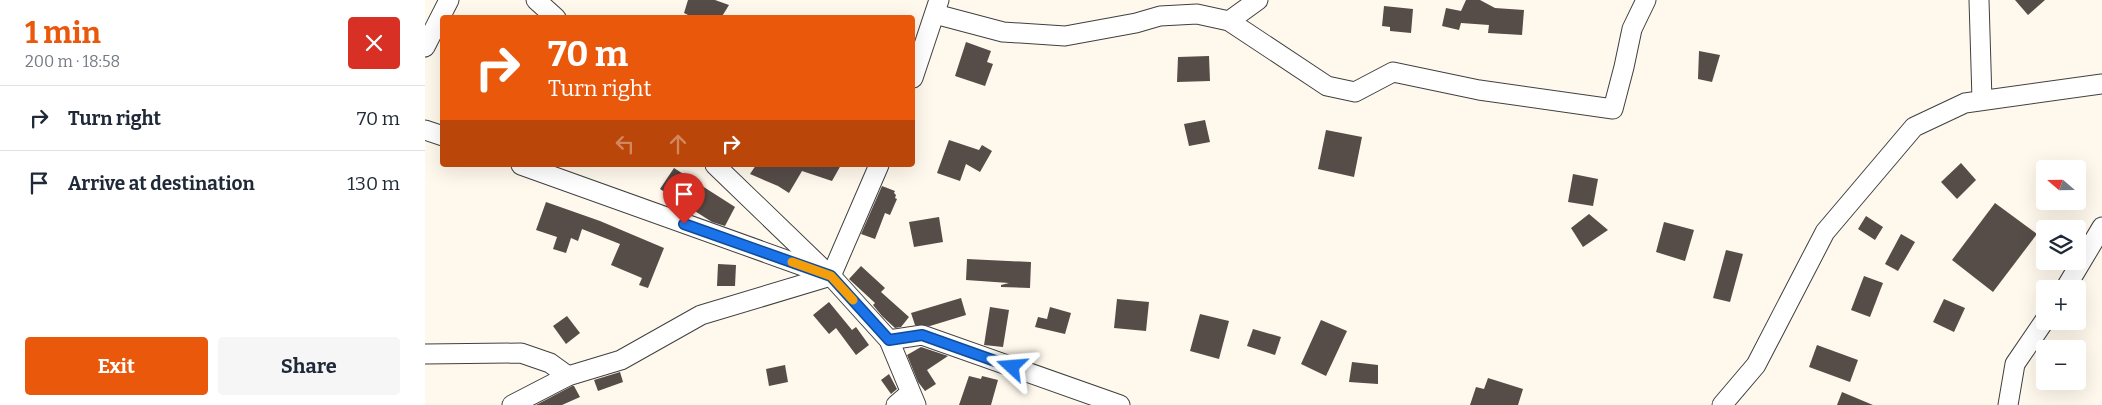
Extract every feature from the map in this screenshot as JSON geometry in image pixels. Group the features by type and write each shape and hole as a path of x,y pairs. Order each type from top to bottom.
{"street":[{"path":"441,15 449,0"},
{"path":"537,0 552,15"},
{"path":"1229,21 1258,0"},
{"path":"915,72 937,7 1003,32 1065,36 1136,23 1160,16 1197,14 1229,21 1327,86 1355,92 1393,72 1479,90 1613,109 1632,30 1646,0"},
{"path":"1979,0 1982,100"},
{"path":"425,47 440,18"},
{"path":"1722,405 1756,365 1825,232 1914,127 1965,103 2102,84"},
{"path":"425,130 440,135"},
{"path":"527,167 831,276"},
{"path":"717,167 831,276 889,340 908,401"},
{"path":"512,405 568,376 621,360 701,315 831,276 878,167"},
{"path":"2070,280 2102,227"},
{"path":"2008,405 2015,364 2038,330"},
{"path":"889,340 922,335 1120,405"},
{"path":"425,354 521,353 550,362 568,376"}],"building":[{"path":"688,0 715,0 729,5 723,15 688,15 684,13"},
{"path":"1466,0 1480,0 1495,8 1524,10 1522,35 1488,33 1489,25 1461,23 1459,30 1442,26 1446,8 1461,11"},
{"path":"2015,0 2045,0 2028,15"},
{"path":"1384,6 1413,9 1411,33 1390,31 1390,27 1382,26"},
{"path":"966,42 991,51 987,62 993,64 985,86 955,76"},
{"path":"1699,51 1720,55 1712,82 1698,79"},
{"path":"1209,56 1210,81 1177,82 1178,57"},
{"path":"1205,120 1210,142 1189,146 1184,124"},
{"path":"1326,130 1362,137 1354,177 1318,169"},
{"path":"949,140 979,150 982,145 992,151 980,172 966,164 960,181 937,173"},
{"path":"1961,163 1976,180 1957,199 1941,182"},
{"path":"755,167 840,167 832,181 802,171 789,193 750,174"},
{"path":"674,168 735,207 725,226 712,222 660,189"},
{"path":"1573,174 1598,179 1593,206 1568,202"},
{"path":"882,186 895,191 895,198 897,199 890,215 885,213 875,239 861,234"},
{"path":"546,202 600,221 664,248 648,288 639,285 642,278 611,265 620,244 582,229 578,241 571,238 566,253 553,249 557,237 536,230"},
{"path":"1995,203 2036,233 1993,292 1952,260"},
{"path":"1589,214 1608,230 1583,247 1571,228"},
{"path":"1866,216 1883,227 1875,240 1858,229"},
{"path":"939,217 943,242 914,247 909,222"},
{"path":"1664,222 1694,230 1685,261 1656,252"},
{"path":"1901,234 1915,242 1898,271 1885,264"},
{"path":"1726,250 1743,254 1730,302 1713,298"},
{"path":"967,259 1031,262 1030,288 1001,287 1001,285 1009,283 966,280"},
{"path":"718,264 736,265 735,286 717,286"},
{"path":"861,266 885,288 881,292 909,317 901,327 895,328 882,316 873,305 875,303 849,279"},
{"path":"1864,276 1883,283 1870,317 1851,310"},
{"path":"961,298 966,315 930,326 915,325 911,313"},
{"path":"1117,299 1149,302 1146,331 1114,328"},
{"path":"1944,299 1965,308 1954,332 1933,322"},
{"path":"829,302 852,330 856,327 869,345 856,355 836,328 829,334 813,315"},
{"path":"990,307 1009,310 1003,347 984,345"},
{"path":"1050,307 1071,313 1065,334 1035,327 1038,317 1047,319"},
{"path":"1200,314 1229,321 1219,359 1190,351"},
{"path":"567,316 580,333 566,344 553,326"},
{"path":"1321,320 1347,331 1326,376 1301,364"},
{"path":"1253,329 1281,337 1275,355 1247,346"},
{"path":"1817,345 1858,360 1850,382 1809,367"},
{"path":"921,347 948,356 927,370 936,384 925,391 918,382 907,355"},
{"path":"1352,362 1378,365 1378,384 1349,382"},
{"path":"785,365 788,382 769,386 766,369"},
{"path":"620,372 623,382 598,391 594,380"},
{"path":"889,374 897,389 891,394 881,380"},
{"path":"969,376 981,379 982,376 998,380 991,405 959,405"},
{"path":"1488,378 1523,389 1518,405 1470,405 1476,387 1484,389"},
{"path":"574,386 580,397 562,405 536,405"},
{"path":"1842,392 1873,405 1837,405"}],"slow traffic":[{"path":"792,262 831,276 853,300"}],"route":[{"path":"684,224 831,276 889,340 922,335 1012,367"}]}
